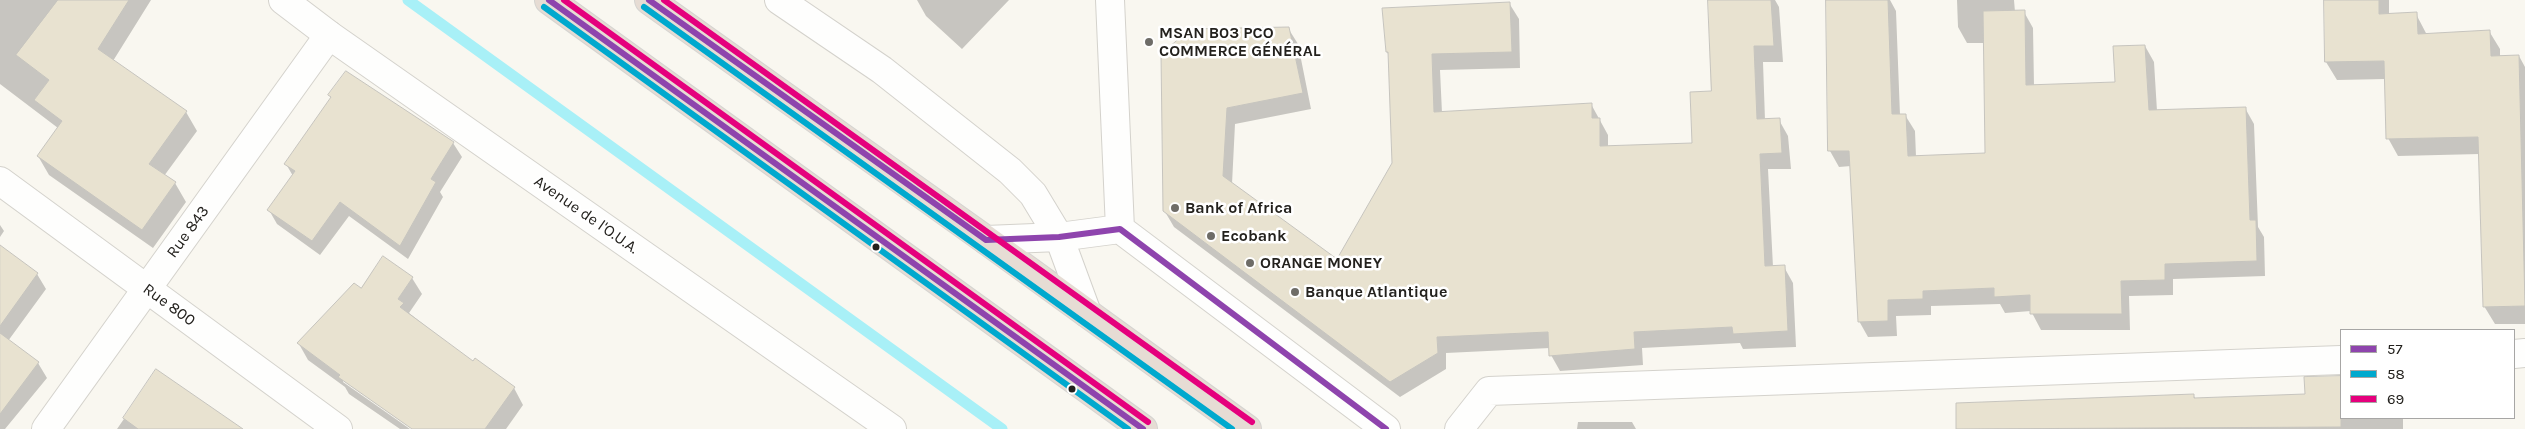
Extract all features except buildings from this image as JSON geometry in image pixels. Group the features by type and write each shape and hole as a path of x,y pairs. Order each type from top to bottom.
{"highway":[{"path":"549,0 1143,429"},
{"path":"649,0 1247,429"}],"street":[{"name":"Avenue de l'O.U.A.","path":"283,0 329,36 892,429"},
{"path":"779,0 882,70 1010,171 1033,194 1059,237 1087,313"},
{"path":"1110,0 1120,229"},
{"name":"Rue 843","path":"46,429 329,36"},
{"name":"Rue 800","path":"0,181 338,429"},
{"path":"986,240 1059,237 1120,229 1386,429"},
{"path":"1459,429 1489,391 2340,360"}],"waterway":[{"path":"408,0 1002,429"}],"transit line":[{"name":"57","path":"549,0 1143,429"},
{"name":"69","path":"564,0 1148,422"},
{"name":"57","path":"649,0 986,240 1059,237 1120,229 1386,429"},
{"name":"69","path":"664,0 1252,422"},
{"name":"58","path":"544,7 1128,429"},
{"name":"58","path":"644,7 1232,429"}],"place":[{"name":"MSAN B03 PCO COMMERCE GÉNÉRAL","path":"1149,42"},
{"name":"Bank of Africa","path":"1175,208"},
{"name":"Ecobank","path":"1211,236"},
{"name":"ORANGE MONEY","path":"1250,263"},
{"name":"Banque Atlantique","path":"1295,292"}]}
